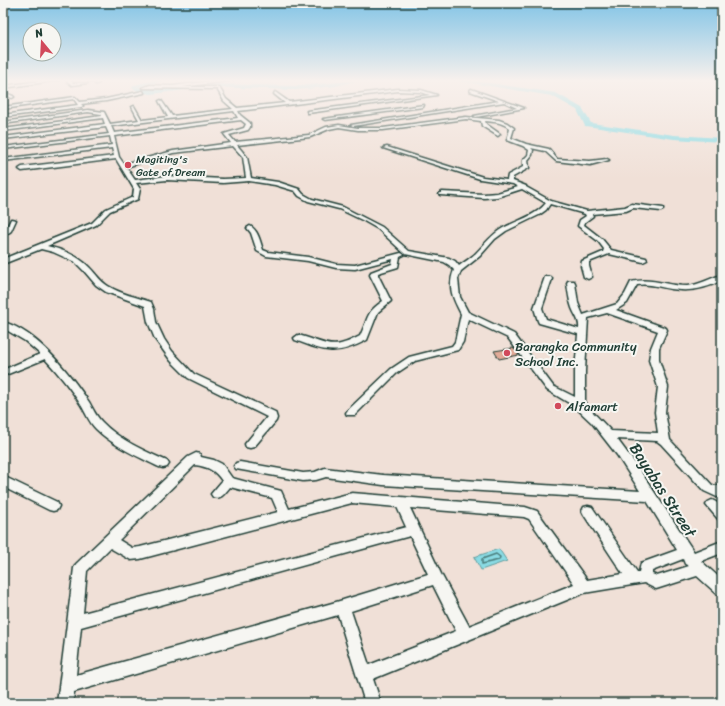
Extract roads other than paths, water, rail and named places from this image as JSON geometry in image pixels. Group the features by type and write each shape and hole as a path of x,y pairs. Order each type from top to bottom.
{"street":[{"path":"3,116 19,113"},
{"path":"3,123 78,113"},
{"path":"5,260 43,247 94,224 108,210 136,198 137,190 117,157 112,135 103,113"},
{"path":"137,113 141,121"},
{"path":"168,113 170,117"},
{"path":"3,138 208,113"},
{"path":"237,113 248,127 226,134 246,157 246,168 249,179"},
{"path":"325,119 371,113"},
{"path":"123,166 173,152 310,136 328,128 433,113"},
{"path":"441,113 456,119"},
{"path":"343,127 358,129 383,129 494,113"},
{"path":"320,114 325,119 328,128"},
{"path":"3,130 104,117"},
{"path":"466,118 501,122 512,129 509,139 525,145 547,150 556,160 585,163 607,160"},
{"path":"3,148 243,119"},
{"path":"483,120 484,124 498,134"},
{"path":"510,183 510,176 526,168 525,160 530,155 531,150 525,145"},
{"path":"3,160 114,146"},
{"path":"385,148 482,178 524,187 549,202 587,213 626,209 632,206 661,209"},
{"path":"22,169 117,157"},
{"path":"133,182 167,178 249,179 276,183 297,190 310,200 341,208 380,228 407,254"},
{"path":"442,194 497,195 524,187"},
{"path":"549,202 544,209 537,214 504,230 493,238 478,255 458,270 454,279 454,288 458,304 465,314 511,336 550,388 558,394 580,405 582,332 584,317 610,311 624,303 634,284 637,282 687,288 698,287 722,277"},
{"path":"587,213 590,216 582,222 581,226 603,244 608,251"},
{"path":"3,235 9,230 13,220"},
{"path":"250,228 254,233 260,251 266,254 308,259 336,266 355,267 407,254 446,260 452,263 458,270"},
{"path":"43,247 61,251 76,259 89,270 93,279 105,288 148,304 151,310 152,325 182,368 191,376 271,415 272,418 250,444"},
{"path":"588,277 585,266 586,261 608,251 643,260"},
{"path":"298,338 324,348 335,349 344,348 364,338 367,326 377,308 385,304 386,301 374,276 375,272 395,265 397,257"},
{"path":"548,279 538,308 542,321 582,332"},
{"path":"571,283 575,304 584,320"},
{"path":"610,311 664,330 655,348 654,360 663,387 660,412 665,441"},
{"path":"351,413 394,371 412,359 455,348 459,342 465,314"},
{"path":"3,325 17,330 46,355 86,405 94,420 133,449 162,464"},
{"path":"3,373 46,355"},
{"name":"Bayabas Street","path":"580,405 608,435 691,561 722,589"},
{"path":"608,435 650,435 659,437 665,441 708,488 717,492 722,488"},
{"path":"65,703 81,568 194,458 220,467 228,482 277,494 285,515"},
{"path":"240,466 303,477 316,476 325,472 391,480 649,496"},
{"path":"3,480 14,488 53,506"},
{"path":"217,494 228,482"},
{"path":"109,541 131,554 140,553 352,498 525,512 532,516 584,587"},
{"path":"401,502 436,578 465,634"},
{"path":"712,505 722,515"},
{"path":"588,511 640,578"},
{"path":"75,622 414,530"},
{"path":"364,675 584,587 640,578 656,583 691,561 722,547"},
{"path":"640,578 646,567 691,561"},
{"path":"67,686 344,607 436,578"},
{"path":"344,607 373,703"}],"water":[{"path":"499,549 507,561 481,570 474,557"}],"waterway":[{"path":"582,113 588,124 602,127 674,137 722,140"}],"place":[{"name":"Magiting's Gate of Dream","path":"128,165"},
{"name":"Barangka Community School Inc.","path":"507,353"},
{"name":"Alfamart","path":"558,406"}]}
